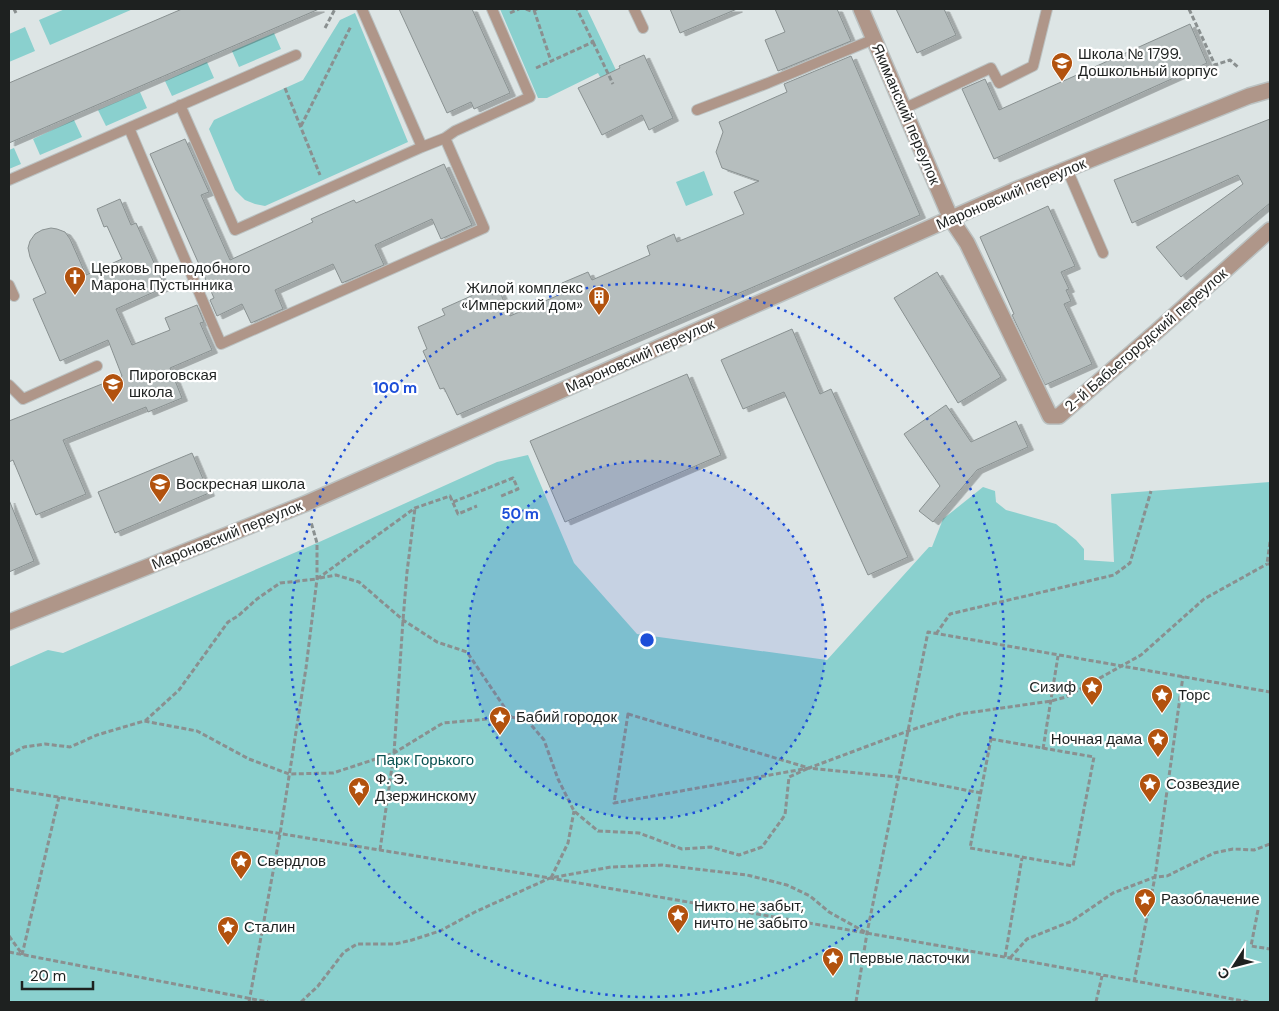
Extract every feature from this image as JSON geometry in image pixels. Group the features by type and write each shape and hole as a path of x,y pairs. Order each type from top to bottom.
{"street":[{"name":"Якиманский переулок","path":"862,9 951,219"},
{"name":"Мароновский переулок","path":"9,622 307,503 1015,190 1249,96 1270,90"},
{"name":"2-й Бабьегородский переулок","path":"951,219 967,243 1050,416 1059,416 1270,230"}],"lane":[{"path":"362,9 422,147"},
{"path":"180,106 235,230 445,138 455,131 530,97 492,9"},
{"path":"634,9 643,28"},
{"path":"903,109 991,68 999,83 1033,66 1047,9"},
{"path":"697,110 768,84 874,39"},
{"path":"9,180 296,55"},
{"path":"128,128 221,344 484,228 445,138"},
{"path":"1068,169 1102,253"},
{"path":"9,285 14,296"},
{"path":"9,384 23,399 97,366"}],"path":[{"path":"14,9 16,13"},
{"path":"325,28 335,9"},
{"path":"526,9 536,10 551,61"},
{"path":"577,9 613,84"},
{"path":"1189,9 1215,65 1230,60 1238,67"},
{"path":"301,126 353,23"},
{"path":"520,75 593,42"},
{"path":"285,88 326,190"},
{"path":"453,502 512,478 518,489 500,497"},
{"path":"936,634 950,614 1114,575 1130,563 1151,491"},
{"path":"316,578 415,508 450,496 458,514 477,506"},
{"path":"248,1001 280,834 306,668 316,578 317,543 307,503"},
{"path":"380,850 394,753 402,620 415,508"},
{"path":"144,721 197,731 249,758 289,774 333,773 394,753 443,723 511,717 527,720 544,740 558,779 574,811 598,831 639,833 682,849 711,847 739,855 762,847 785,815 789,777 908,731 960,714 1066,697 1141,656 1204,599 1269,564 1270,542"},
{"path":"9,755 24,747 45,744 70,747 97,735 144,721 178,690 228,622 238,616 257,599 280,583 336,575 359,582 402,620 437,642 467,652 511,717"},
{"path":"856,1002 867,933 928,632 1270,692"},
{"path":"1043,749 1058,655"},
{"path":"1134,982 1155,877 1182,676"},
{"path":"809,768 614,804 628,714 809,768 898,777 981,793"},
{"path":"991,739 1094,758 1073,866 970,848 981,793 991,739"},
{"path":"9,789 550,878 1005,957 1249,1002"},
{"path":"22,954 59,797"},
{"path":"550,878 568,843 574,811"},
{"path":"1010,958 1027,939 1072,921 1113,893 1155,877 1167,876 1214,853 1233,849 1254,850 1270,844"},
{"path":"1005,957 1022,858"},
{"path":"301,1002 318,986 344,952 357,944 395,944 412,940 440,931 475,912 550,878 611,867 662,865 748,874 787,885 810,896 829,912 867,933"},
{"path":"1258,910 1251,946 1270,949"},
{"path":"9,936 22,954"},
{"path":"9,952 248,1001 268,1002"},
{"path":"1096,1002 1102,976"}],"green space":[{"path":"65,9 133,9 50,45 39,20"},
{"path":"500,9 587,9 624,87 609,94 598,73 547,98 538,98"},
{"path":"355,13 408,142 265,206 245,200 235,190 209,129 214,120 303,80 340,20"},
{"path":"25,27 35,51 9,62 9,34"},
{"path":"274,33 281,49 239,67 232,51"},
{"path":"207,62 214,78 172,96 165,81"},
{"path":"140,92 147,108 106,126 98,110"},
{"path":"74,120 82,137 40,155 33,139"},
{"path":"14,148 21,164 9,169 9,150"},
{"path":"704,171 713,195 686,206 676,182"},
{"name":"Парк Горького","path":"528,455 574,563 637,634 827,660 929,547 932,547 943,519 983,487 995,491 996,502 1006,510 1056,524 1084,549 1084,560 1114,562 1111,494 1270,482 1270,1002 9,1002 9,667 48,650 63,653 317,543 497,462"}],"building":[{"path":"182,9 319,9 9,143 9,83"},
{"path":"399,9 472,9 510,93 474,109 471,102 447,113"},
{"path":"670,9 737,9 680,33"},
{"path":"775,9 837,9 851,41 778,71 765,40 785,32"},
{"path":"896,9 944,9 956,35 917,53"},
{"path":"1190,24 1207,63 994,159 962,89 985,79 999,110"},
{"path":"644,55 673,118 649,130 642,115 602,135 578,88"},
{"path":"851,56 920,215 457,415 444,388 440,389 423,351 427,349 418,327 445,315 442,309 489,288 492,295 500,292 510,316 566,292 562,283 588,272 592,280 650,255 647,246 674,234 677,242 744,214 734,192 759,181 722,168 716,152 723,132 719,122 787,92 784,84"},
{"path":"1270,119 1270,203 1181,277 1156,247 1243,184 1238,175 1132,223 1114,180"},
{"path":"185,139 209,192 201,195 230,260 313,222 311,219 354,200 356,203 444,164 472,225 441,239 432,219 375,245 384,265 342,283 333,264 275,290 283,309 251,323 242,304 217,316 210,300 214,298 150,154"},
{"path":"120,199 131,225 136,223 165,287 116,309 132,345 170,330 165,318 197,305 204,322 200,323 212,350 170,368 182,398 148,412 146,407 63,440 86,494 36,515 13,460 9,462 9,421 122,376 108,340 60,361 33,299 46,293 28,248 35,234 51,228 65,232 86,275 122,259 107,226 104,227 97,209"},
{"path":"1048,206 1075,266 1061,272 1069,289 1066,290 1071,301 1064,304 1092,364 1045,385 1012,315 1014,314 980,237"},
{"path":"937,272 1001,377 958,403 894,298"},
{"path":"792,329 820,394 831,389 908,557 868,575 784,392 743,409 721,360"},
{"path":"687,374 721,455 565,522 530,441"},
{"path":"946,405 971,442 1016,421 1028,447 977,470 933,522 919,511 940,486 904,434"},
{"path":"192,453 209,493 115,533 98,492"},
{"path":"9,500 34,561 9,572"}],"place":[{"name":"Школа № 1799. Дошкольный корпус","path":"1062,82"},
{"name":"Церковь преподобного Марона Пустынника","path":"75,296"},
{"name":"Жилой комплекс «Имперский дом»","path":"599,316"},
{"name":"Пироговская школа","path":"113,403"},
{"name":"Воскресная школа","path":"160,503"},
{"name":"Сизиф","path":"1092,706"},
{"name":"Торс","path":"1162,714"},
{"name":"Бабий городок","path":"500,736"},
{"name":"Ночная дама","path":"1158,758"},
{"name":"Созвездие","path":"1150,803"},
{"name":"Ф. Э. Дзержинскому","path":"359,807"},
{"name":"Свердлов","path":"241,880"},
{"name":"Разоблачение","path":"1145,918"},
{"name":"Никто не забыт, ничто не забыто","path":"678,934"},
{"name":"Сталин","path":"228,946"},
{"name":"Первые ласточки","path":"833,977"}]}
